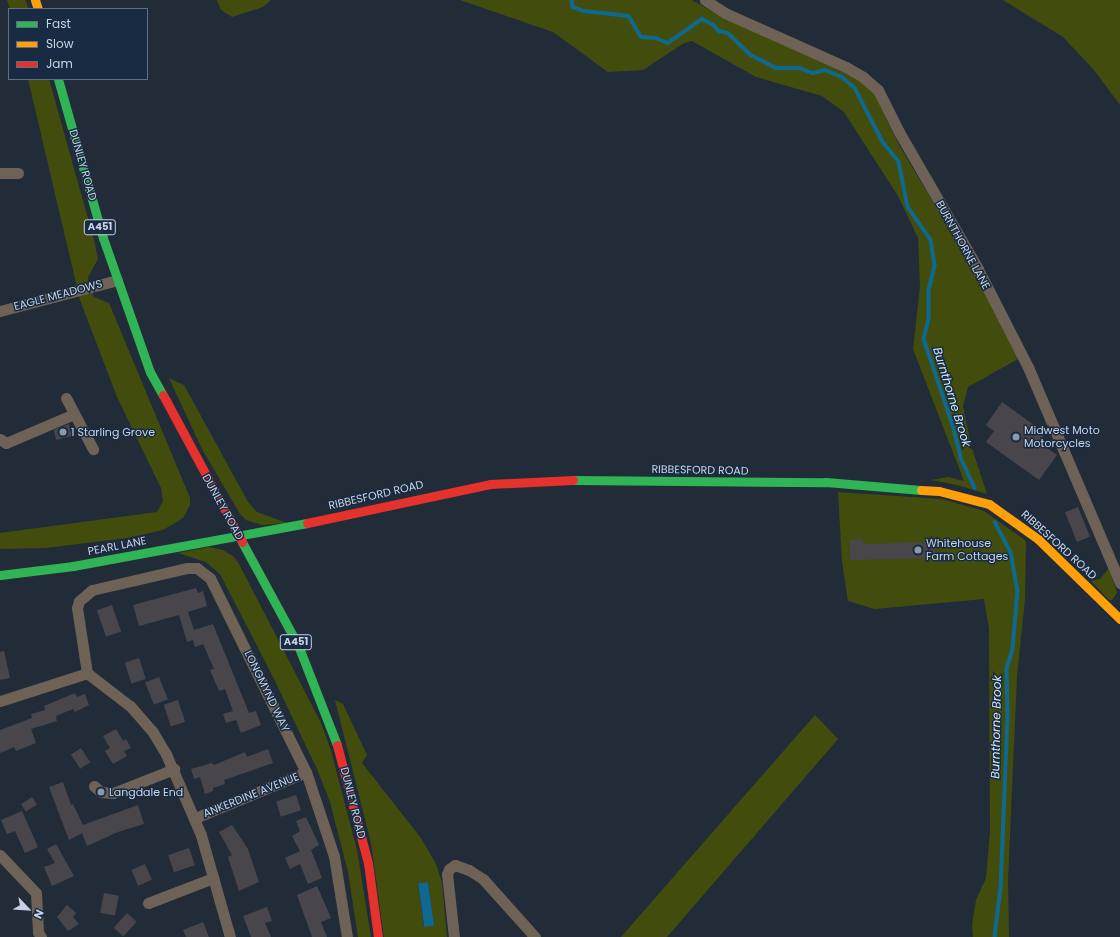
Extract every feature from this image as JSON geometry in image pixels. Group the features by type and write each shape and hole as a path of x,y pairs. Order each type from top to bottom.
{"main road":[{"name":"DUNLEY ROAD","path":"58,80 117,280 150,372 298,645 333,731 368,863 378,937"},
{"name":"RIBBESFORD ROAD","path":"239,536 270,532 411,499 490,484 551,480 693,483 826,482 921,489 962,495 997,509 1038,539 1118,612"},
{"name":"PEARL LANE","path":"0,575 73,566 239,536"}],"street":[{"name":"BURNTHORNE LANE","path":"705,0 726,12 846,67 863,77 878,90 899,132 978,269 1028,367 1120,583"},
{"path":"0,173 18,173"},
{"name":"EAGLE MEADOWS","path":"0,311 117,280"},
{"path":"66,398 93,449"},
{"path":"0,439 6,443 31,434 74,414"},
{"name":"LONGMYND WAY","path":"87,673 76,608 84,595 106,586 187,568 204,572 216,586 306,772 334,856 347,937"},
{"path":"0,702 87,673 130,706 152,731 174,769 195,818 230,937"},
{"path":"94,786 101,792 113,793 174,769"},
{"name":"ANKERDINE AVENUE","path":"195,818 306,772"},
{"path":"0,856 36,893 38,932 41,937"},
{"path":"454,937 447,874 449,869 455,865 478,875 535,937"},
{"path":"148,903 213,878"}],"green space":[{"path":"7,0 25,0 29,8 10,8"},
{"path":"217,0 271,0 263,7 232,17 221,10"},
{"path":"460,0 692,0 720,16 855,77 874,93 899,145 978,278 1018,359 968,387 963,406 971,445 987,494 957,485 931,480 948,477 964,481 913,349 920,287 918,238 898,196 844,112 822,96 756,77 692,41 684,43 643,70 608,72 553,32"},
{"path":"1003,0 1120,0 1120,105 1094,70 1063,37"},
{"path":"28,80 49,80 98,259 88,277 90,286 94,297 109,303 190,498 190,505 183,518 163,530 127,538 46,548 0,549 0,533 157,512 163,501 161,488 117,397 80,300"},
{"path":"169,378 184,385 248,502 257,512 287,523 262,525 246,520 240,514 202,449"},
{"path":"838,492 942,499 984,511 1026,541 1025,599 1017,676 1008,880 1009,937 973,937 972,925 976,900 986,878 990,832 989,628 984,599 875,609 848,601 842,561"},
{"path":"209,547 223,550 234,557 239,564 321,723 331,751 357,850 371,937 358,937 348,872 330,802 318,771 274,679 220,574 206,562 178,553"},
{"path":"1109,568 1117,593 1112,600 1109,600 1091,581 1100,579"},
{"path":"335,700 343,704 367,755 362,763 421,838 436,864 442,883 447,937 384,937 371,843","holes":["428,882 434,925 424,927 418,884"]},
{"path":"815,715 838,739 667,937 621,937"}],"water":[{"path":"428,882 434,926 424,927 418,883"}],"building":[{"name":"Midwest Moto Motorcycles","path":"1002,402 1045,433 1039,442 1057,455 1039,480 986,442 994,431 986,425"},
{"name":"1 Starling Grove","path":"69,424 72,436 56,440 54,430"},
{"path":"1078,507 1090,537 1077,542 1065,512"},
{"path":"863,539 863,544 935,542 935,558 850,560 850,540"},
{"path":"196,588 198,593 203,591 207,606 188,612 194,630 213,624 249,713 256,711 261,725 241,733 236,720 226,723 223,714 233,711 225,689 219,691 210,670 214,669 203,644 195,647 193,640 187,642 179,615 139,626 133,605"},
{"path":"112,605 121,631 106,637 97,610"},
{"path":"4,651 10,678 0,680 0,652"},
{"path":"139,658 146,679 132,684 125,663"},
{"path":"159,677 168,699 154,705 145,683"},
{"path":"75,693 77,697 85,694 89,705 75,712 73,709 56,716 57,721 31,729 36,743 16,751 14,747 0,753 0,730 32,718 31,714 45,710 44,706"},
{"path":"178,700 185,722 171,727 164,705"},
{"path":"116,729 123,741 126,739 131,748 124,751 127,756 113,764 105,751 110,748 103,736"},
{"path":"81,748 90,762 80,769 71,755"},
{"path":"268,749 273,763 224,780 225,784 213,788 213,791 205,794 200,777 194,779 191,769 212,763 214,765 245,752 247,757"},
{"path":"63,782 71,805 73,804 83,825 138,805 144,824 118,832 87,846 82,833 69,840 49,787"},
{"path":"296,795 301,810 281,817 276,801"},
{"path":"32,797 37,805 26,812 21,804"},
{"path":"22,811 38,847 25,853 15,831 7,834 1,820"},
{"path":"306,817 319,845 311,850 322,878 308,884 300,864 290,869 285,858 300,851 292,836 300,831 296,821"},
{"path":"232,825 248,849 259,882 239,891 228,857 232,855 219,832"},
{"path":"56,844 74,876 52,886 44,867 55,863 47,849"},
{"path":"189,848 195,865 174,872 168,855"},
{"path":"145,864 152,880 138,886 131,870"},
{"path":"317,886 331,918 321,922 327,937 312,937 297,895"},
{"path":"104,893 119,896 115,915 100,913"},
{"path":"67,905 76,913 73,917 79,924 68,931 57,917"},
{"path":"267,907 272,921 265,923 271,937 251,937 243,916"},
{"path":"127,913 137,922 123,937 114,928"},
{"path":"203,922 209,937 186,937 183,930"}],"waterway":[{"name":"Burnthorne Brook","path":"572,0 573,7 584,11 629,16 641,37 656,38 668,43 702,19 714,25 719,31 728,33 751,55 777,68 799,68 813,73 825,70 842,77 855,88 883,142 899,162 908,207 931,240 935,266 929,290 929,319 924,339 953,425 961,458 975,488"},
{"name":"Burnthorne Brook","path":"995,522 1011,552 1018,590 1013,650 1007,669 1008,716 1001,888 995,937"}],"traffic: fast":[{"path":"58,80 103,238 150,372 163,395"},
{"path":"573,480 826,482 921,490"},
{"path":"0,575 73,566 307,523"},
{"path":"242,542 298,645 337,745"}],"traffic: slow":[{"path":"35,0 38,8"},
{"path":"921,490 939,491 989,504 1038,539 1120,619"}],"traffic: jam":[{"path":"163,395 242,542"},
{"path":"307,523 490,484 573,480"},
{"path":"337,745 368,863 378,937"}],"place":[{"name":"1 Starling Grove","path":"63,432"},
{"name":"Midwest Moto Motorcycles","path":"1016,437"},
{"name":"Whitehouse Farm Cottages","path":"918,550"},
{"name":"Langdale End","path":"101,792"}]}
